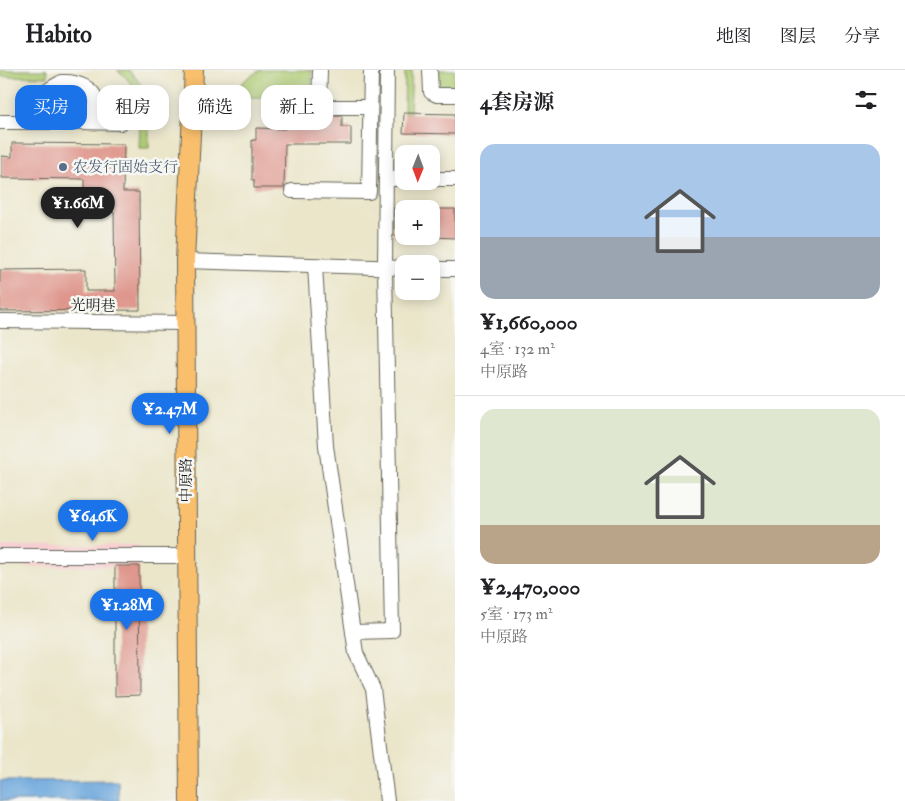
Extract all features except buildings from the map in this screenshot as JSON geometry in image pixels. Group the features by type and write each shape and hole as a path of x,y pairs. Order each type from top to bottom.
{"main road":[{"name":"中原路","path":"189,801 185,261 194,70"}],"street":[{"path":"320,70 319,107 370,107"},
{"path":"292,191 369,192 371,70"},
{"path":"353,632 392,631 385,268 386,70"},
{"path":"430,70 431,92 437,95 455,96"},
{"path":"56,85 70,76 82,85"},
{"path":"87,89 97,101 87,117"},
{"path":"0,122 15,122"},
{"path":"386,179 395,179"},
{"path":"440,179 455,180"},
{"path":"185,261 395,268"},
{"path":"315,266 326,446 356,653 373,689 387,801"},
{"path":"440,269 455,269"},
{"name":"光明巷","path":"0,321 186,323"},
{"path":"0,556 187,556"}],"shaded area":[{"path":"139,545 139,566 0,567 0,546"}],"green space":[{"path":"0,70 47,70 47,77 0,76"},
{"path":"117,70 129,70 141,85 131,85 126,77"},
{"path":"260,70 312,70 311,85 261,85 261,97 251,97 251,85 242,85 245,80"},
{"path":"405,70 412,70 410,113 404,113"},
{"path":"438,70 455,70 455,91 437,90"},
{"path":"140,130 149,130 149,148 139,148"}],"water":[{"path":"118,780 119,801 0,801 0,781"}],"place":[{"name":"农发行固始支行","path":"63,167"}]}
